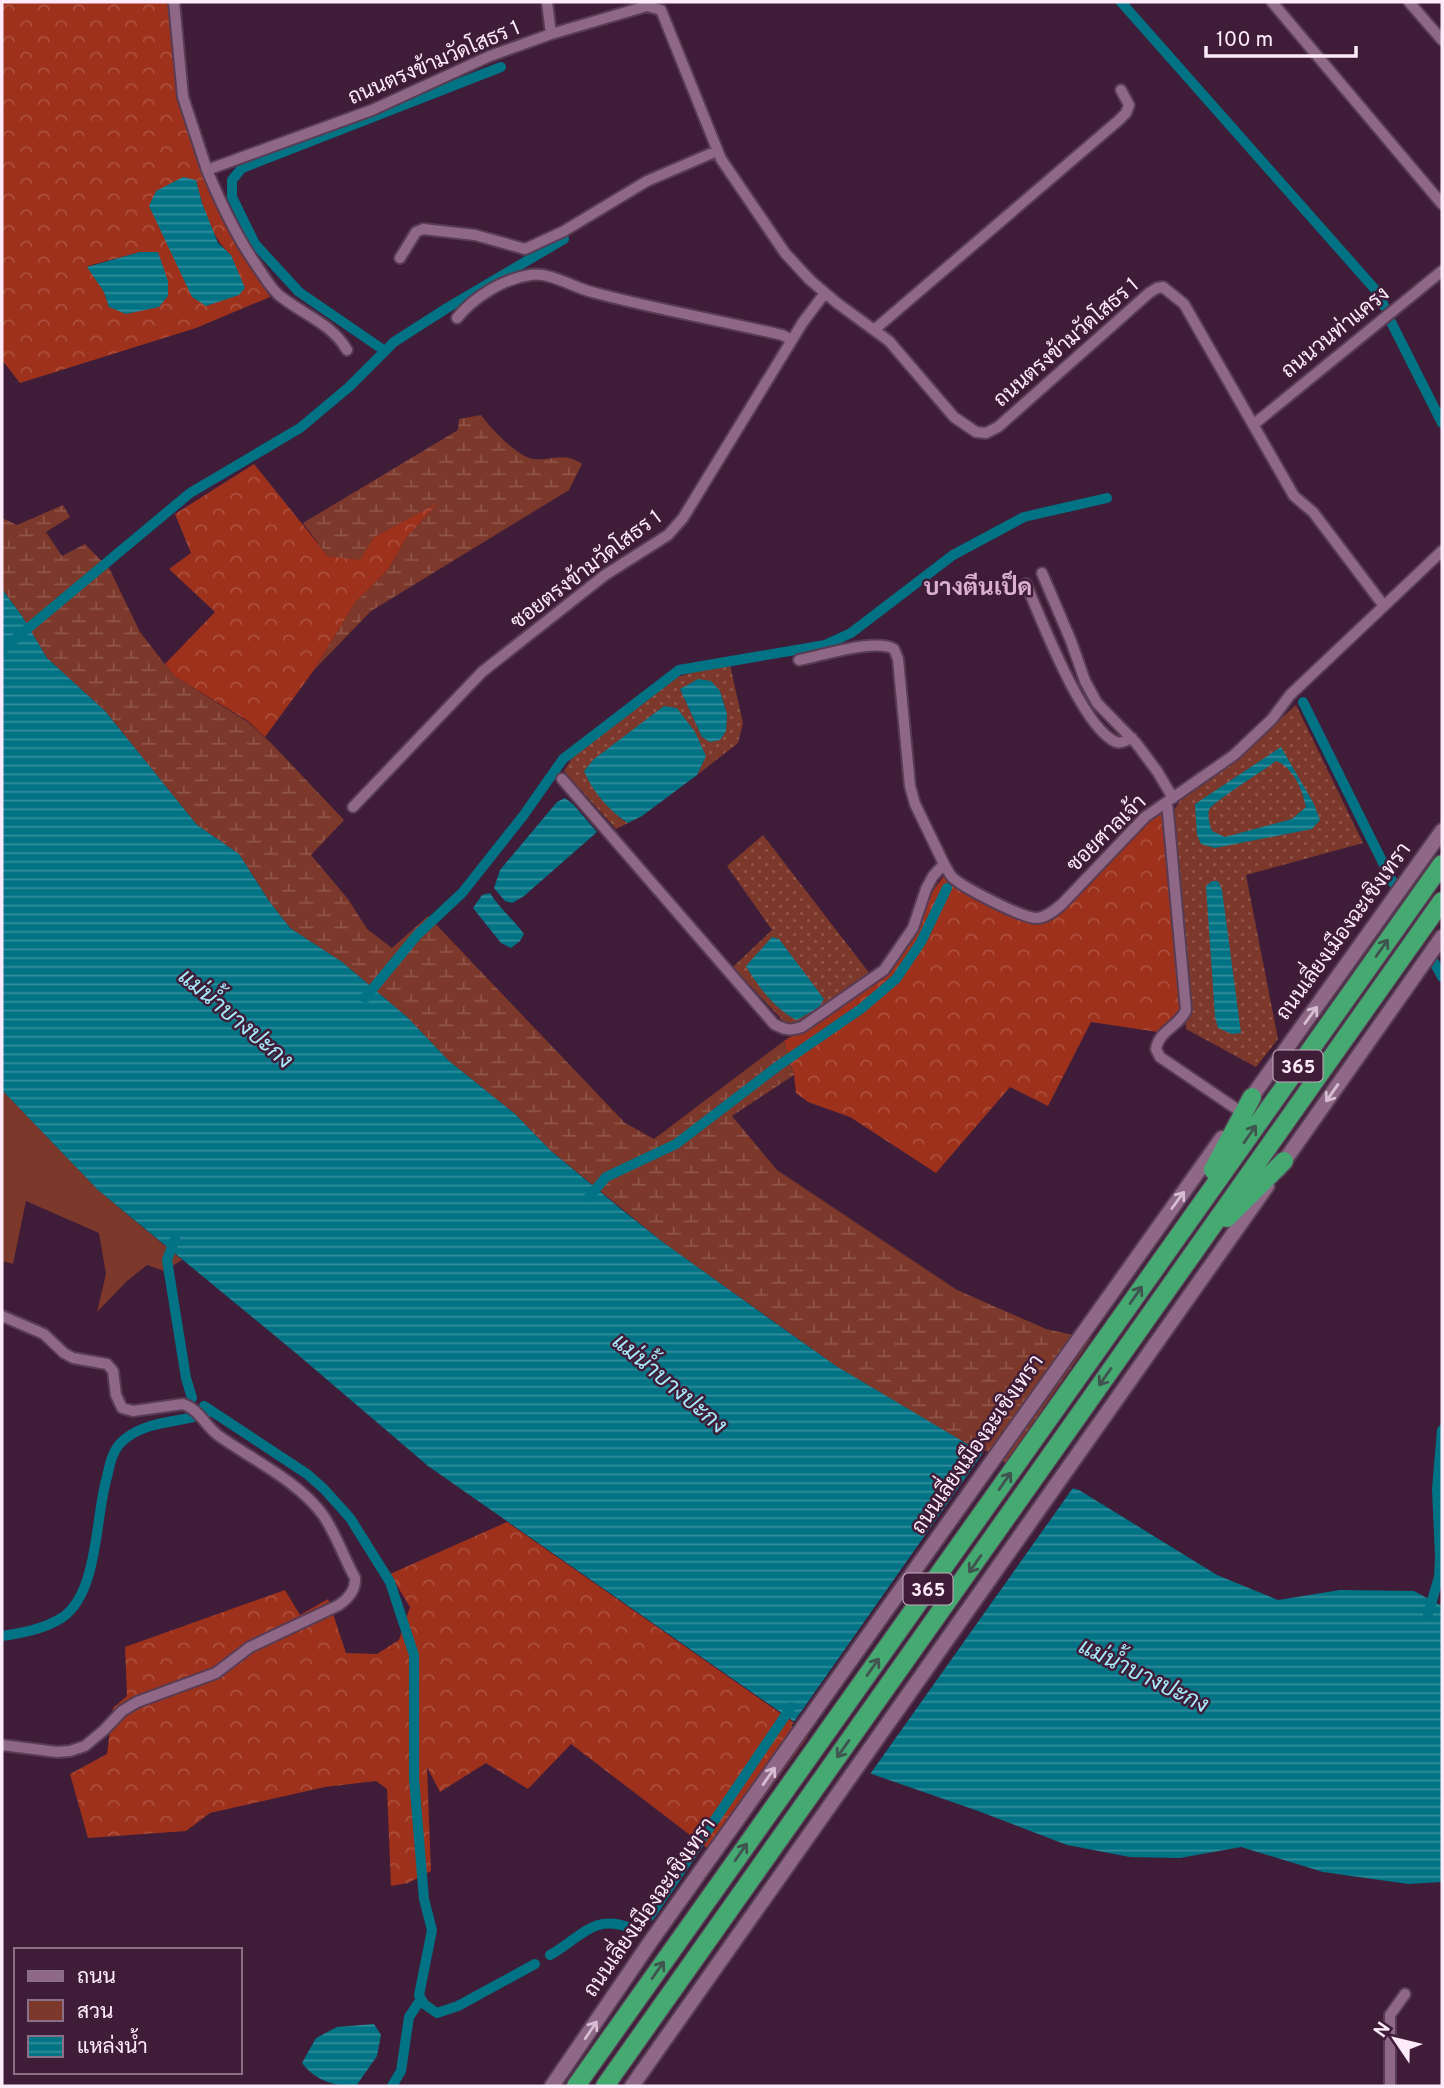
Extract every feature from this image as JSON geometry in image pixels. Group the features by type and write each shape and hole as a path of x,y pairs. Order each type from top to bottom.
{"highway":[{"name":"ถนนเลี่ยงเมืองฉะเชิงเทรา","path":"576,2086 1442,864"},
{"name":"365","path":"605,2086 1442,901"},
{"path":"1175,1240 1252,1097"},
{"path":"1192,1253 1284,1161"}],"main road":[{"name":"ถนนเลี่ยงเมืองฉะเชิงเทรา","path":"552,2086 687,1892 1442,831"},
{"name":"365","path":"632,2086 1442,937"}],"street":[{"path":"174,2 183,97 207,170 239,239 264,278 279,295 311,314 340,337 347,350"},
{"path":"547,2 551,34"},
{"path":"1272,2 1442,204"},
{"path":"1409,2 1442,40"},
{"name":"ถนนตรงข้ามวัดโสธร 1","path":"207,170 372,110 490,56 551,34 647,6 660,6 717,151 727,170 785,253 825,293 903,355 954,417 971,430 986,433 998,427 1149,293 1163,287 1184,304 1253,425"},
{"path":"874,330 1119,120 1129,105 1121,90"},
{"path":"400,258 416,232 423,229 475,235 525,249 564,231 647,181 717,151"},
{"name":"ถนนวนท่าแครง","path":"1253,425 1442,271"},
{"path":"457,318 464,309 500,284 531,275 544,275 591,292 782,335 792,340"},
{"name":"ซอยตรงข้ามวัดโสธร 1","path":"353,807 482,672 606,575 668,535 683,518 792,340 825,293"},
{"path":"1253,425 1294,496 1313,512 1384,606"},
{"name":"ซอยศาลเจ้า","path":"799,660 867,646 887,646 894,649 898,659 912,796 944,864 954,879 972,889 1024,915 1044,917 1062,904 1145,817 1234,755 1272,719 1290,695 1442,551"},
{"path":"1042,572 1085,681 1097,704 1132,738 1157,771 1170,800 1186,1010 1181,1019 1160,1037 1156,1049 1160,1057 1241,1112"},
{"path":"1026,584 1073,692 1102,730 1116,741 1123,742 1132,738"},
{"path":"562,779 774,1024 784,1030 792,1031 802,1027 884,970 913,928 926,889 944,864"},
{"path":"2,1316 44,1334 73,1358 107,1364 113,1371 116,1395 122,1408 133,1410 183,1404 200,1416 216,1434 302,1494 324,1517 356,1584 348,1599 336,1607 250,1647 216,1673 138,1702 122,1711 85,1746 57,1752 2,1745"},
{"path":"1390,2086 1390,2015 1405,1994"}],"green space":[{"path":"2,2 168,2 197,160 270,297 196,328 20,383 2,360","holes":["196,180 213,230 231,255 156,191","140,252 109,307 104,292 88,266"]},
{"path":"481,415 505,441 527,457 564,457 582,464 569,490 371,611 314,670 355,603 388,570 407,537 438,503 374,537 360,560 328,556 303,523 458,430 459,419"},
{"path":"254,464 328,556 360,559 374,537 440,501 407,537 388,570 355,603 314,670 265,737 248,721 174,676 165,664 215,612 169,569 191,553 175,514"},
{"path":"63,505 70,517 46,532 62,556 85,544 110,570 140,632 174,676 248,722 344,820 311,855 348,899 367,929 392,948 428,916 625,1123 654,1139 784,1041 794,1075 732,1116 777,1170 957,1290 1046,1329 1091,1339 1004,1465 836,1366 664,1243 551,1151 515,1114 449,1061 407,1017 342,962 290,928 239,854 197,825 105,711 47,658 2,589 2,518 17,525"},
{"path":"730,665 743,723 738,743 697,775 706,756 618,817 628,823 616,829 564,771 574,755 670,679","holes":["680,689 720,691 727,714 726,731 702,737"]},
{"path":"1296,705 1363,843 1246,875 1278,1039 1256,1067 1186,1029 1174,810 1180,801 1233,761"},
{"path":"1164,811 1181,1008 1171,1034 1091,1022 1048,1106 1010,1087 936,1173 850,1117 808,1102 796,1093 784,1041 889,972 934,889 944,876 1006,912 1043,922 1058,912 1156,815"},
{"path":"763,835 870,974 803,1022 792,1026 785,1023 733,967 772,930 727,866"},
{"path":"2,1090 98,1190 182,1260 164,1271 147,1265 97,1312 106,1274 99,1233 26,1201 13,1264 2,1261"},
{"path":"507,1522 810,1734 720,1858 571,1744 528,1789 486,1763 440,1792 427,1767 431,1871 408,1883 391,1886 387,1789 376,1781 325,1787 210,1813 186,1831 88,1838 70,1774 107,1754 113,1708 127,1696 125,1647 285,1590 300,1615 328,1599 346,1653 377,1654 399,1640 410,1607 390,1574"}],"water":[{"path":"183,177 196,180 218,243 231,255 245,288 239,295 206,306 192,297 149,206 156,191"},
{"path":"140,252 158,252 168,281 168,296 159,307 126,314 109,307 104,292 87,267"},
{"name":"แม่น้ำบางปะกง","path":"2,589 47,658 105,711 197,825 239,854 290,928 342,962 407,1017 449,1061 515,1114 551,1151 621,1209 836,1366 1016,1473 1079,1490 1217,1575 1278,1600 1340,1590 1414,1591 1442,1606 1442,1882 1408,1884 1323,1872 1241,1847 1180,1858 1130,1857 1067,1845 866,1772 428,1466 98,1190 2,1090"},
{"path":"698,679 711,681 720,691 727,714 726,731 720,740 710,742 702,737 680,689"},
{"path":"664,706 677,708 695,732 706,756 697,775 642,816 628,823 602,800 584,771 594,759"},
{"path":"1281,747 1314,804 1320,820 1312,829 1215,848 1201,844 1197,835 1195,804","holes":["1276,761 1296,780 1306,807 1292,819 1225,837 1212,831 1208,815 1212,806"]},
{"path":"565,798 597,832 524,896 512,903 505,901 494,888 500,870 557,802"},
{"path":"1212,881 1218,881 1222,890 1241,1033 1232,1034 1218,1028 1215,1017 1206,886"},
{"path":"490,893 524,934 511,948 501,943 473,908 482,895"},
{"path":"772,937 779,939 824,999 819,1007 797,1020 775,1004 746,966"},
{"path":"374,2024 381,2035 377,2056 356,2086 326,2081 313,2074 302,2063 316,2038 337,2027"}],"pier":[{"path":"985,1450 1017,1470 1075,1485 868,1777 791,1726"}],"waterway":[{"path":"1121,2 1380,295 1384,306"},
{"path":"385,351 299,292 255,244 232,197 232,180 242,168 501,67"},
{"path":"2,650 190,493 300,428 349,387 394,342 564,239"},
{"path":"1391,322 1442,423"},
{"path":"365,998 417,935 462,893 523,816 563,759 679,670 825,645 851,633 953,555 1024,517 1107,498"},
{"path":"1303,702 1393,883"},
{"path":"589,1197 606,1177 676,1144 778,1066 862,1008 896,979 921,942 947,888"},
{"path":"1433,960 1442,977"},
{"path":"175,1239 167,1260 186,1378 192,1398"},
{"path":"204,1406 307,1474 324,1489 350,1518 390,1582 414,1655 414,1779 424,1899 432,1930 419,1995 424,2004 437,2013 458,2006 535,1964"},
{"path":"2,1636 49,1625 63,1617 75,1605 90,1572 109,1466 121,1443 143,1429 206,1414"},
{"path":"1428,1614 1439,1577 1437,1489 1442,1430"},
{"path":"650,1916 791,1707"},
{"path":"550,1955 597,1925 619,1925 633,1929"},
{"path":"392,2086 401,2071 409,2017 421,1999"}],"district":[{"name":"บางตีนเป็ด","path":"978,587"}]}
